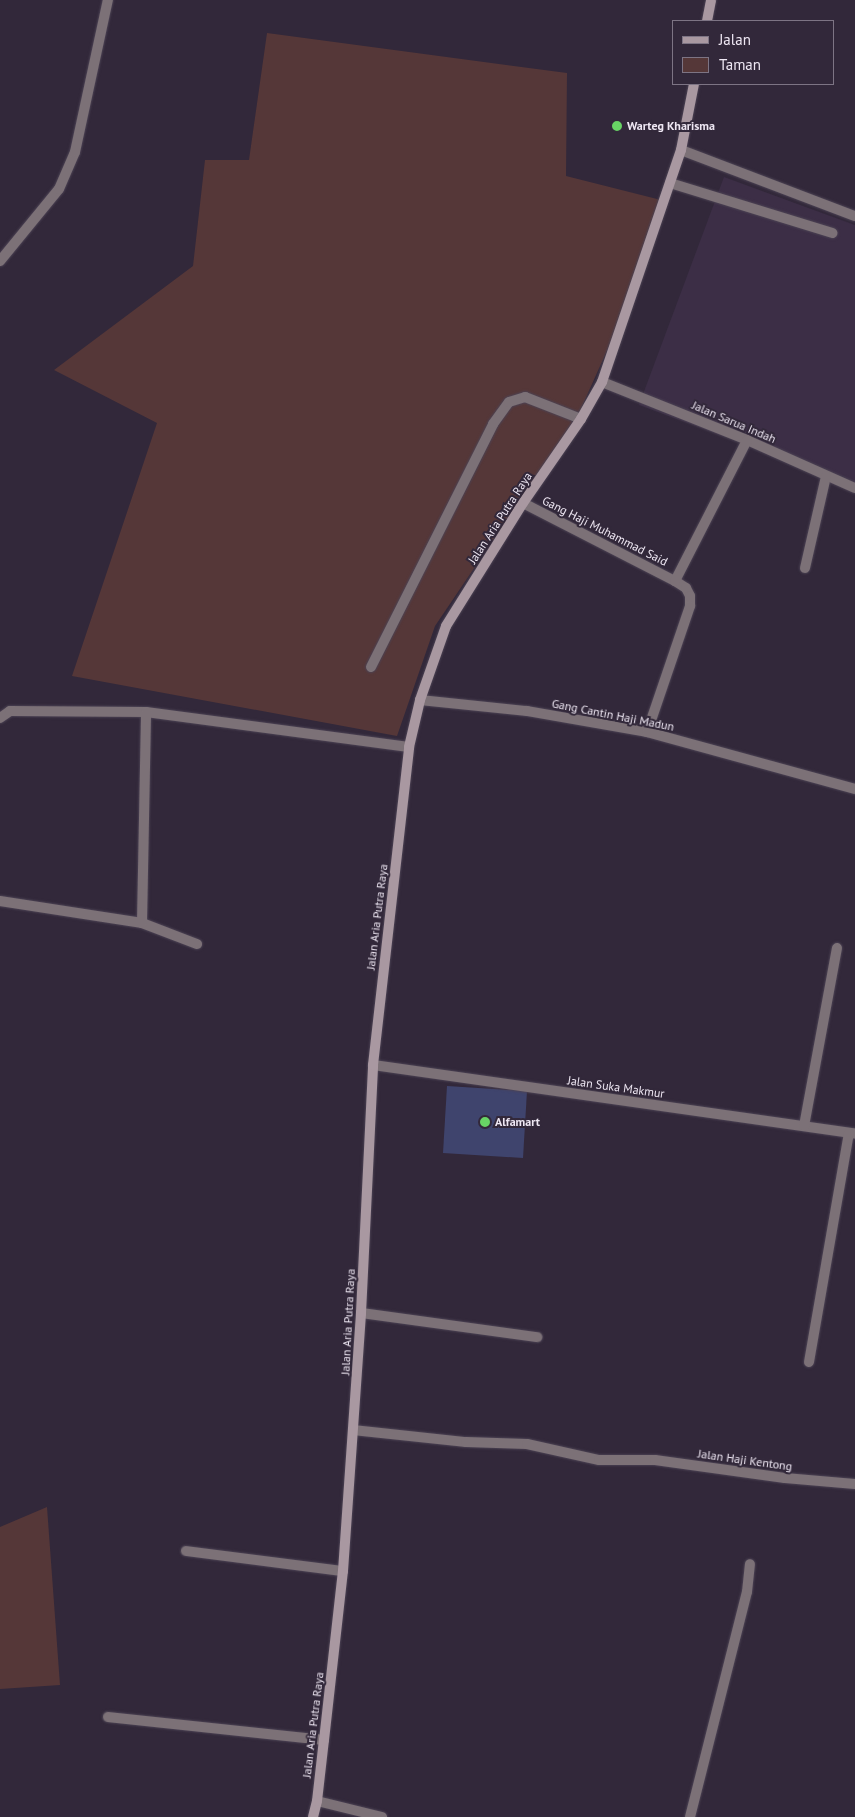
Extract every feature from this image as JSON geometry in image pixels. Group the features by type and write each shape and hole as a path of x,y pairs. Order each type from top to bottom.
{"main road":[{"path":"707,20 711,0"},
{"name":"Jalan Aria Putra Raya","path":"313,1817 317,1801 343,1570 362,1313 373,1065 409,747 420,700 446,626 524,503 581,419 602,382 681,150 694,85"}],"street":[{"path":"0,261 59,189 74,152 108,0"},
{"path":"681,150 855,216"},
{"path":"670,183 833,233"},
{"name":"Jalan Sarua Indah","path":"602,382 747,440 855,488"},
{"path":"371,667 493,424 509,402 525,397 581,419"},
{"path":"647,732 690,606 690,596 686,588 675,581 747,440"},
{"path":"804,568 826,476"},
{"name":"Gang Haji Muhammad Said","path":"524,503 675,581"},
{"name":"Gang Cantin Haji Madun","path":"420,700 527,711 647,732 855,789"},
{"path":"0,718 10,711 146,712 409,747"},
{"path":"142,923 146,712"},
{"path":"0,902 142,923 197,944"},
{"path":"804,1126 837,948"},
{"name":"Jalan Suka Makmur","path":"373,1065 852,1133"},
{"path":"809,1362 852,1133"},
{"path":"362,1313 537,1337"},
{"name":"Jalan Haji Kentong","path":"353,1430 466,1442 527,1444 599,1460 655,1460 785,1478 855,1484"},
{"path":"186,1550 343,1570"},
{"path":"690,1817 747,1592 750,1564"},
{"path":"108,1717 324,1740"},
{"path":"317,1801 382,1817"}],"shaded area":[{"path":"724,177 855,225 855,485 639,405"}],"green space":[{"path":"267,33 567,73 566,176 661,200 614,335 579,413 435,626 397,736 72,676 157,423 54,370 193,266 205,160 249,160"},
{"path":"47,1507 60,1685 0,1689 0,1527"}],"building":[{"name":"Alfamart","path":"447,1086 527,1091 523,1158 443,1153"}],"place":[{"name":"Warteg Kharisma","path":"617,126"},
{"name":"Alfamart","path":"485,1122"}]}
